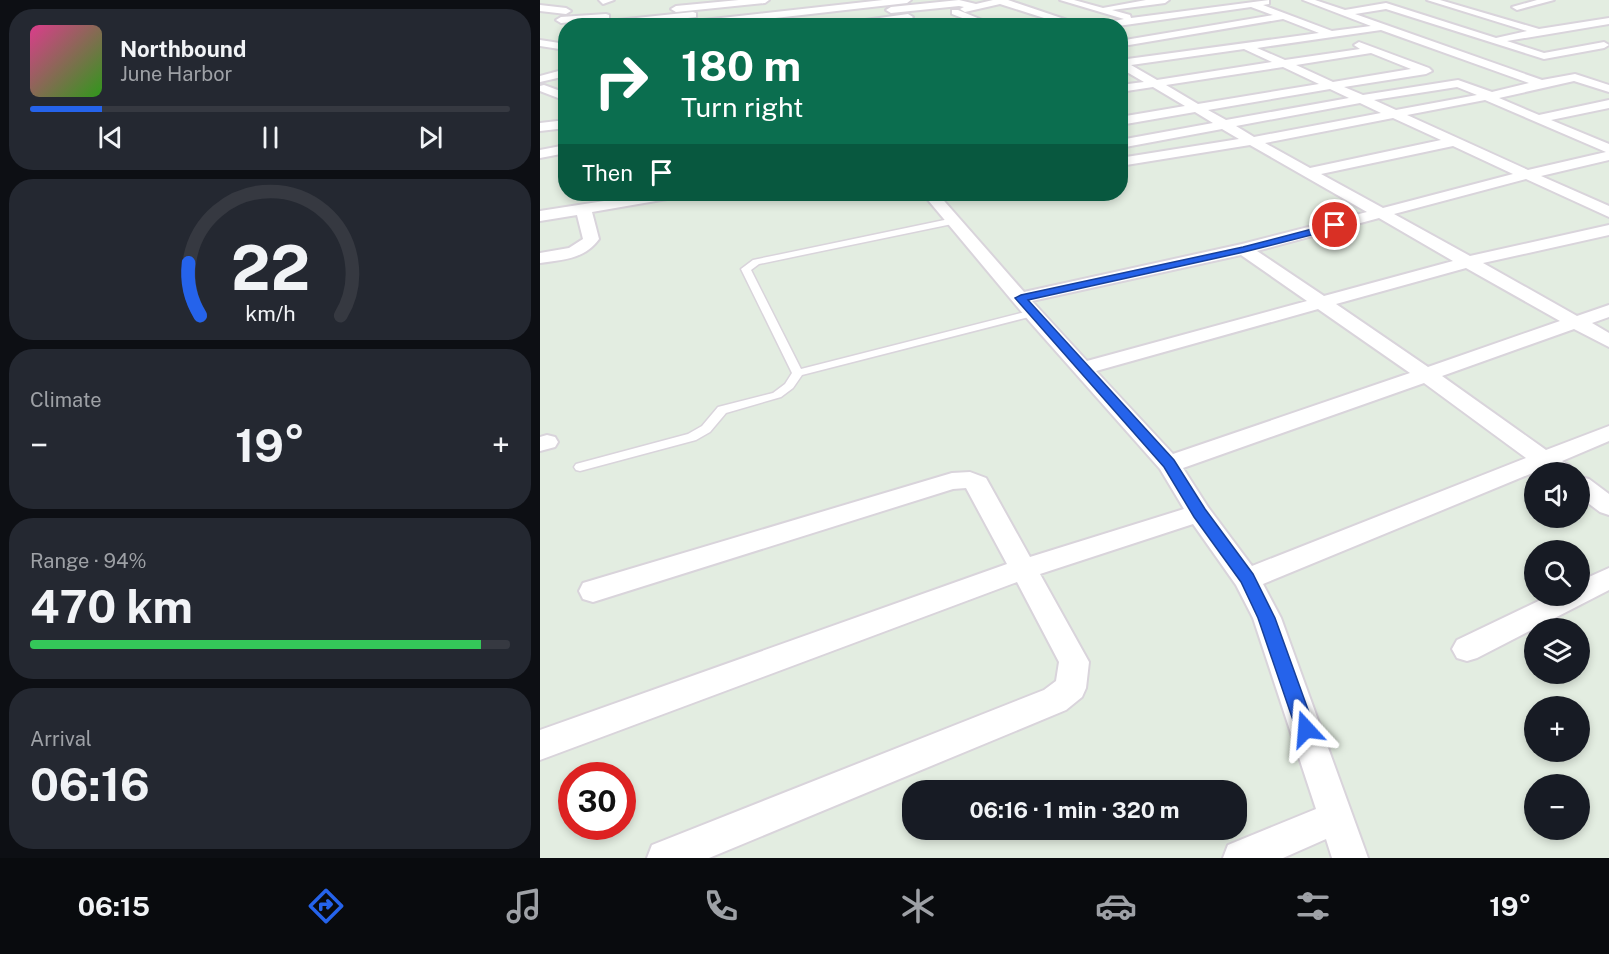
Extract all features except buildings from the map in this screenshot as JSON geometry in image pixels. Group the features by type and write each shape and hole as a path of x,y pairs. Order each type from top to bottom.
{"street":[{"path":"562,18 570,0"},
{"path":"671,2 693,0"},
{"path":"540,8 563,15 765,0"},
{"path":"782,13 834,0"},
{"path":"741,18 907,0"},
{"path":"1064,0 1137,20"},
{"path":"1097,9 1165,0"},
{"path":"1306,0 1541,84"},
{"path":"1369,0 1544,56 1609,89"},
{"path":"1420,2 1431,0 1539,32"},
{"path":"1517,7 1550,0"},
{"path":"607,11 782,13 964,1 979,7"},
{"path":"899,18 953,12 1002,1 1056,18"},
{"path":"1128,21 1272,1"},
{"path":"1342,13 1409,3"},
{"path":"1252,4 1458,83 1609,149"},
{"path":"953,12 971,18"},
{"path":"1128,40 1285,16"},
{"path":"1494,41 1609,21"},
{"path":"1128,62 1384,27"},
{"path":"1128,41 1170,56"},
{"path":"540,43 558,46"},
{"path":"1544,56 1607,45"},
{"path":"1245,46 1609,212"},
{"path":"1128,88 1373,50"},
{"path":"1128,68 1252,141 1609,341"},
{"path":"1128,161 1252,141 1488,96 1541,84 1571,69 1598,73"},
{"path":"1128,120 1425,70"},
{"path":"541,85 558,76"},
{"path":"541,85 558,83"},
{"path":"1128,143 1458,83"},
{"path":"541,85 558,94"},
{"path":"1537,118 1609,104"},
{"path":"540,127 558,125"},
{"path":"1309,172 1457,141"},
{"path":"540,154 558,151"},
{"path":"1027,306 1529,174 1609,156"},
{"path":"540,216 628,201"},
{"path":"943,201 954,221 1169,464 1199,513 1247,579 1267,618 1350,858"},
{"path":"540,258 587,247 591,239 583,208"},
{"path":"1084,368 1467,262 1609,230"},
{"path":"1244,249 1425,374 1546,462"},
{"path":"1169,464 1609,310"},
{"path":"1559,462 1609,434"},
{"path":"1247,579 1524,476"},
{"path":"593,591 961,479 970,480 977,484 1074,662 1071,688 1055,700 665,858"},
{"path":"1590,492 1609,506"},
{"path":"540,745 1024,569 1199,513"},
{"path":"1590,588 1609,578"},
{"path":"1467,650 1554,606"},
{"path":"1241,858 1336,817"}],"lane":[{"path":"798,373 746,269 756,262 954,221"},
{"path":"580,468 692,436 706,429 722,410 777,394 789,386 798,373 1027,306"}],"route":[{"path":"1306,729 1267,618 1247,579 1199,513 1169,464 1021,298 1244,249 1335,225"}]}
